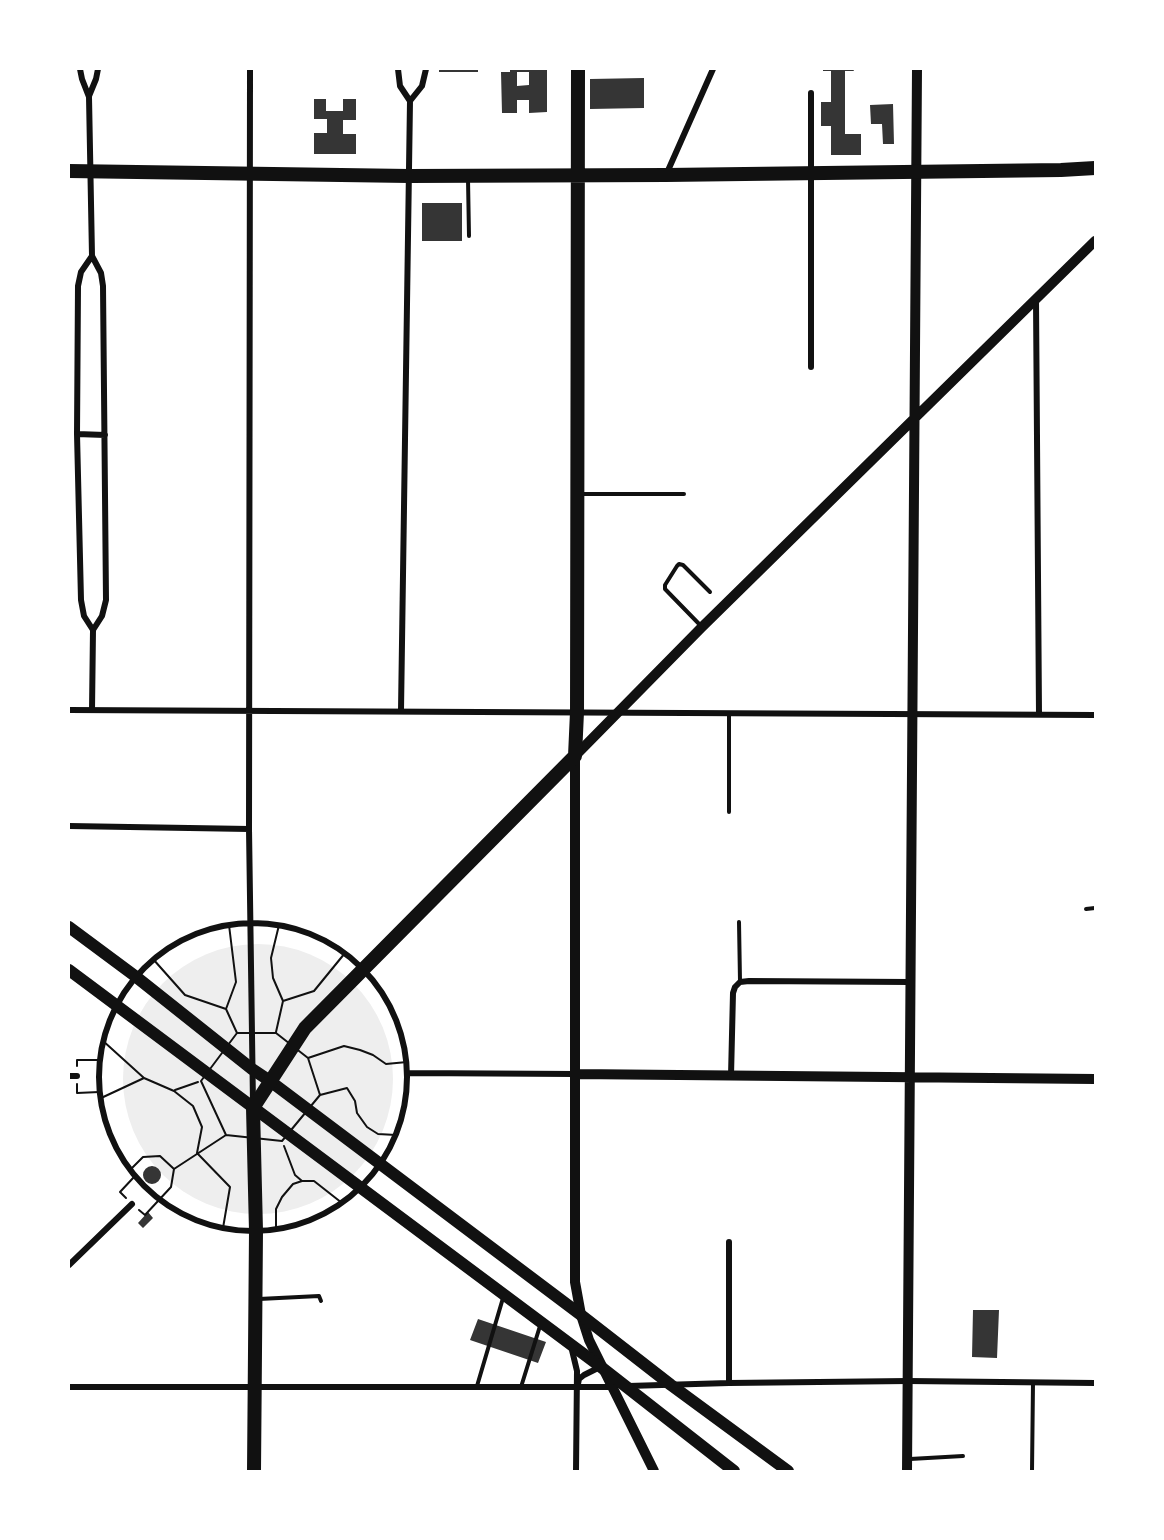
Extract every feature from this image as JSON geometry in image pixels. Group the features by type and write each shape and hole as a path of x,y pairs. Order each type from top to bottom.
{"main road":[{"path":"254,1471 256,1231 253,1108 305,1028 575,756 578,69"},
{"path":"69,171 250,175 578,176 1095,168"},
{"path":"69,927 252,1069 788,1471"},
{"path":"69,970 601,1367 734,1471"}],"street":[{"path":"80,69 89,97 92,255 101,273 104,286 106,600 102,616 93,630 92,710"},
{"path":"89,97 98,69"},
{"path":"250,69 249,829 253,1108"},
{"path":"398,69 400,86 410,101 401,710"},
{"path":"410,101 422,86 426,69"},
{"path":"666,175 713,69"},
{"path":"907,1471 917,69"},
{"path":"811,93 811,367"},
{"path":"654,1471 589,1340 580,1315 576,1282 575,756 702,627 1095,241"},
{"path":"92,255 81,272 78,286 77,434 81,600 84,616 93,630"},
{"path":"1036,299 1039,714"},
{"path":"77,434 105,435"},
{"path":"69,710 1095,715"},
{"path":"69,826 249,829"},
{"path":"250,923 279,925 314,935 345,953 364,969 385,996 400,1028 408,1073 405,1104 396,1135 380,1164 360,1188 342,1203 311,1220 276,1229 256,1231 223,1228 189,1218 159,1200 134,1177 110,1137 99,1099 98,1076 102,1040 116,1005 135,976 153,959 189,937 229,925 250,923"},
{"path":"731,1076 733,993 740,982 910,982"},
{"path":"408,1073 1095,1079"},
{"path":"69,1076 77,1076"},
{"path":"69,1265 132,1204"},
{"path":"729,1242 729,1383"},
{"path":"570,1344 577,1371 576,1471"},
{"path":"576,1387 579,1379 584,1375 601,1367"},
{"path":"69,1387 521,1388 908,1381 1095,1383"}],"lane":[{"path":"468,176 469,236"},
{"path":"577,494 684,494"},
{"path":"702,627 665,589 665,585 680,564 710,592"},
{"path":"729,713 729,812"},
{"path":"1086,909 1095,908"},
{"path":"739,922 740,982"},
{"path":"477,1388 504,1295"},
{"path":"255,1299 319,1296 321,1301"},
{"path":"521,1388 542,1323"},
{"path":"1032,1470 1033,1382"},
{"path":"907,1459 963,1456"}],"path":[{"path":"229,925 236,982 226,1009 237,1033"},
{"path":"276,1032 283,1001 273,978 271,958 279,925"},
{"path":"283,1001 314,991 345,953"},
{"path":"153,959 185,995 226,1009"},
{"path":"102,1040 144,1078 174,1091 194,1106 202,1127 197,1153"},
{"path":"308,1058 344,1046 373,1055 386,1064 407,1062"},
{"path":"99,1099 144,1078"},
{"path":"174,1091 201,1081"},
{"path":"320,1095 347,1088 355,1101 357,1113 367,1127 378,1134 396,1135"},
{"path":"134,1177 120,1192 145,1215 171,1187 174,1169 226,1135"},
{"path":"282,1141 295,1175 302,1181"},
{"path":"197,1153 230,1187 223,1228"},
{"path":"129,1171 143,1158 160,1156 174,1169"},
{"path":"276,1229 276,1209 292,1184 314,1181 342,1203"}],"shaded area":[{"path":"245,944 271,944 310,954 333,966 354,983 371,1004 383,1027 391,1053 393,1079 391,1105 383,1131 371,1154 354,1175 333,1192 297,1209 271,1214 245,1214 219,1209 194,1198 172,1184 153,1165 139,1143 128,1118 123,1092 123,1066 128,1040 139,1015 153,993 172,974 194,960 219,949"}],"building":[{"path":"439,69 478,69 478,72 439,72"},
{"path":"510,69 547,69 547,112 529,113 529,100 517,100 517,113 502,113 501,72 510,72","holes":["517,72 529,72 529,85 517,86"]},
{"path":"823,69 853,69 854,71 845,71 845,134 861,134 861,155 831,155 831,126 821,126 821,102 831,102 831,71 823,71"},
{"path":"644,78 644,108 590,109 590,79"},
{"path":"314,99 326,99 326,111 343,111 343,99 356,99 356,120 343,120 343,134 356,134 356,154 314,154 314,133 327,133 327,119 314,119"},
{"path":"893,104 894,144 883,144 882,124 871,124 870,105"},
{"path":"422,203 462,203 462,241 422,241"},
{"path":"148,1166 156,1166 161,1171 159,1182 148,1184 143,1179 143,1171"},
{"path":"148,1212 153,1218 143,1228 138,1223"},
{"path":"973,1310 999,1310 997,1358 972,1357"},
{"path":"478,1319 546,1342 538,1363 470,1340"}]}
